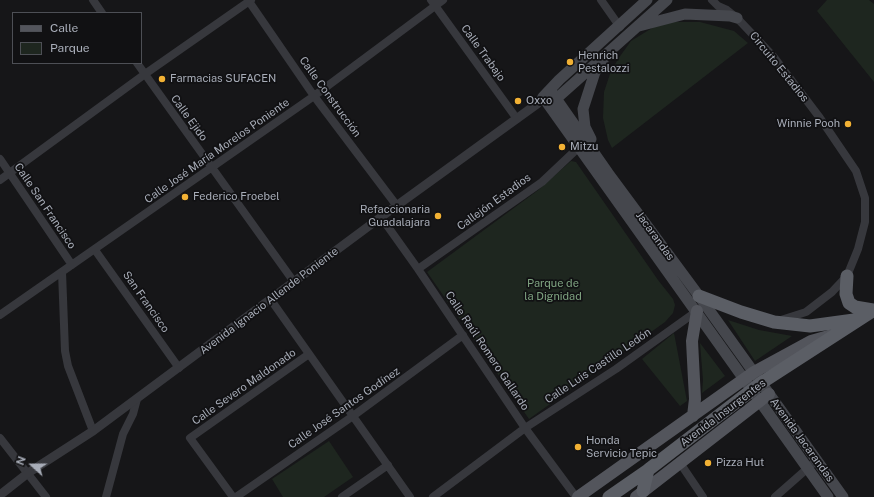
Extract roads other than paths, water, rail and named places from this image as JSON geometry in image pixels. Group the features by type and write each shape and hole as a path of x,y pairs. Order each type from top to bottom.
{"highway":[{"path":"847,276 846,294 849,303 855,307 874,310"},
{"path":"699,296 741,312 774,322 797,325 828,325 856,319 874,310"},
{"name":"Avenida Insurgentes","path":"609,497 648,470 757,386 874,310"},
{"path":"639,494 648,470"}],"main road":[{"name":"Avenida Ignacio Allende Poniente","path":"547,98 647,0"},
{"name":"Avenida Ignacio Allende Poniente","path":"547,98 615,46 667,0"},
{"path":"636,27 685,14 730,16 737,18"},
{"path":"608,173 585,128 583,108 595,72 615,46"},
{"name":"Jacarandas","path":"547,98 578,148 697,311 757,386"},
{"name":"Jacarandas","path":"547,98 608,173 699,296 757,386"},
{"path":"693,416 695,399 692,341 697,311"},
{"path":"577,497 693,416 757,386"},
{"path":"639,494 680,462 757,386"},
{"name":"Avenida Jacarandas","path":"757,386 817,460 843,497"},
{"name":"Avenida Jacarandas","path":"757,386 808,468 828,497"}],"street":[{"path":"93,0 101,12"},
{"path":"0,180 145,74 250,0"},
{"name":"Calle Construcción","path":"250,0 314,96 396,206"},
{"name":"Calle José María Morelos Poniente","path":"0,315 314,96 433,3 443,0"},
{"path":"601,0 620,26"},
{"name":"Circuito Estadios","path":"712,0 718,6 727,10 737,18 773,56 820,118 856,171 865,198 865,222 858,248 847,276 832,292 806,312 774,322"},
{"name":"Calle Trabajo","path":"433,3 517,119"},
{"name":"Calle Ejido","path":"138,64 294,282"},
{"name":"Avenida Ignacio Allende Poniente","path":"0,495 28,474 93,431 271,300 380,217 547,98"},
{"name":"Callejón Estadios","path":"418,269 542,182 578,148"},
{"name":"Calle San Francisco","path":"0,159 72,265"},
{"name":"Calle Raúl Romero Gallardo","path":"380,217 418,269 525,428 577,497"},
{"name":"San Francisco","path":"95,250 179,368"},
{"path":"62,272 65,351 68,366 93,431"},
{"path":"271,300 410,497"},
{"name":"Calle Luis Castillo Ledón","path":"433,497 525,428 616,369 697,311"},
{"name":"Calle José Santos Godínez","path":"236,497 353,416 463,335"},
{"name":"Calle Severo Maldonado","path":"233,497 190,438 309,354"},
{"path":"106,497 123,434 133,414 137,399"},
{"path":"0,438 46,497"},
{"path":"775,497 817,460"},
{"path":"680,462 703,497"},
{"path":"342,497 388,466"}],"place":[{"name":"Henrich Pestalozzi","path":"570,62"},
{"name":"Farmacias SUFACEN","path":"162,79"},
{"name":"Oxxo","path":"518,101"},
{"name":"Winnie Pooh","path":"848,124"},
{"name":"Mitzu","path":"562,147"},
{"name":"Federico Froebel","path":"185,197"},
{"name":"Refaccionaria Guadalajara","path":"438,216"},
{"name":"Honda Servicio Tepic","path":"578,447"},
{"name":"Pizza Hut","path":"708,463"}],"park label":[{"name":"Parque de la Dignidad","path":"553,290"}]}
